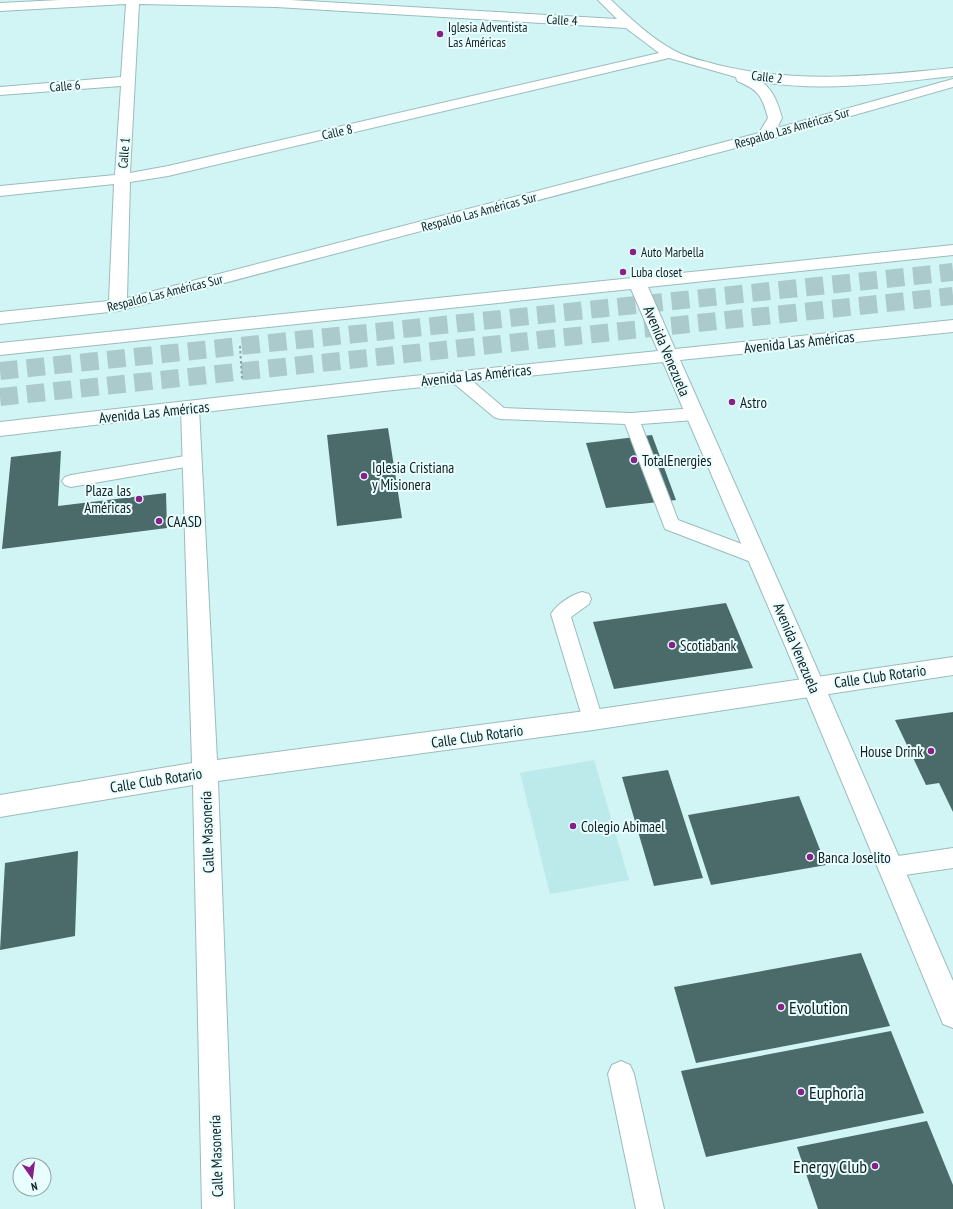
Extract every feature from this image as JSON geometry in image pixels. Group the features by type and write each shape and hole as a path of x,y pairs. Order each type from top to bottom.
{"street":[{"name":"Calle 4","path":"0,7 134,0 276,3 628,24"},
{"name":"Calle 1","path":"118,306 122,179 130,81 134,0"},
{"name":"Calle 2","path":"604,0 628,24 649,41 670,54 728,73 777,79 858,81 953,72"},
{"name":"Calle 8","path":"0,191 122,179 168,171 670,54"},
{"path":"728,73 755,82 768,93 775,118 765,136"},
{"name":"Calle 6","path":"0,91 130,81"},
{"name":"Respaldo Las Américas Sur","path":"0,318 118,306 765,136 953,83"},
{"path":"0,349 638,284 953,250"},
{"name":"Avenida Venezuela","path":"638,284 813,686 953,1014"},
{"name":"Avenida Las Américas","path":"0,429 457,377 953,326"},
{"name":"Calle Masonería","path":"190,408 205,772 218,1209"},
{"name":"Calle Club Rotario","path":"0,806 205,772 593,720 953,666"}],"lane":[{"path":"457,377 500,413 631,419 695,414"},
{"path":"631,419 671,524 757,557"},
{"path":"71,481 191,461"},
{"path":"582,599 561,614 593,720"},
{"path":"890,867 953,858"},
{"path":"621,1074 650,1209"}],"path":[{"path":"239,325 243,402"}],"shaded area":[{"name":"Colegio Abimael","path":"594,760 629,880 550,894 520,773"}],"building":[{"name":"Iglesia Cristiana y Misionera","path":"388,428 402,518 337,526 327,435"},
{"path":"652,435 676,500 606,508 586,443"},
{"name":"Plaza las Américas","path":"61,451 58,506 166,493 167,528 2,549 11,457"},
{"name":"Scotiabank","path":"726,603 753,668 614,689 593,622"},
{"name":"House Drink","path":"953,712 953,812 939,783 926,785 895,720"},
{"path":"668,770 703,878 654,886 622,777"},
{"path":"799,796 826,865 711,885 688,815"},
{"path":"78,851 75,936 0,950 5,863"},
{"name":"Evolution","path":"861,953 890,1026 696,1063 674,987"},
{"name":"Euphoria","path":"891,1031 924,1113 706,1157 681,1071"},
{"name":"Energy Club","path":"927,1121 953,1185 953,1209 818,1209 797,1147"}],"tunnel":[{"path":"0,371 953,272"},
{"path":"0,397 953,296"}],"place":[{"name":"Iglesia Adventista Las Américas","path":"440,34"},
{"name":"Auto Marbella","path":"633,252"},
{"name":"Luba closet","path":"623,272"},
{"name":"Astro","path":"732,402"},
{"name":"TotalEnergies","path":"634,460"},
{"name":"Iglesia Cristiana y Misionera","path":"364,476"},
{"name":"Plaza las Américas","path":"139,499"},
{"name":"CAASD","path":"159,521"},
{"name":"Scotiabank","path":"672,645"},
{"name":"House Drink","path":"931,751"},
{"name":"Colegio Abimael","path":"573,826"},
{"name":"Banca Joselito","path":"810,857"},
{"name":"Evolution","path":"781,1007"},
{"name":"Euphoria","path":"801,1092"},
{"name":"Energy Club","path":"875,1166"}]}
